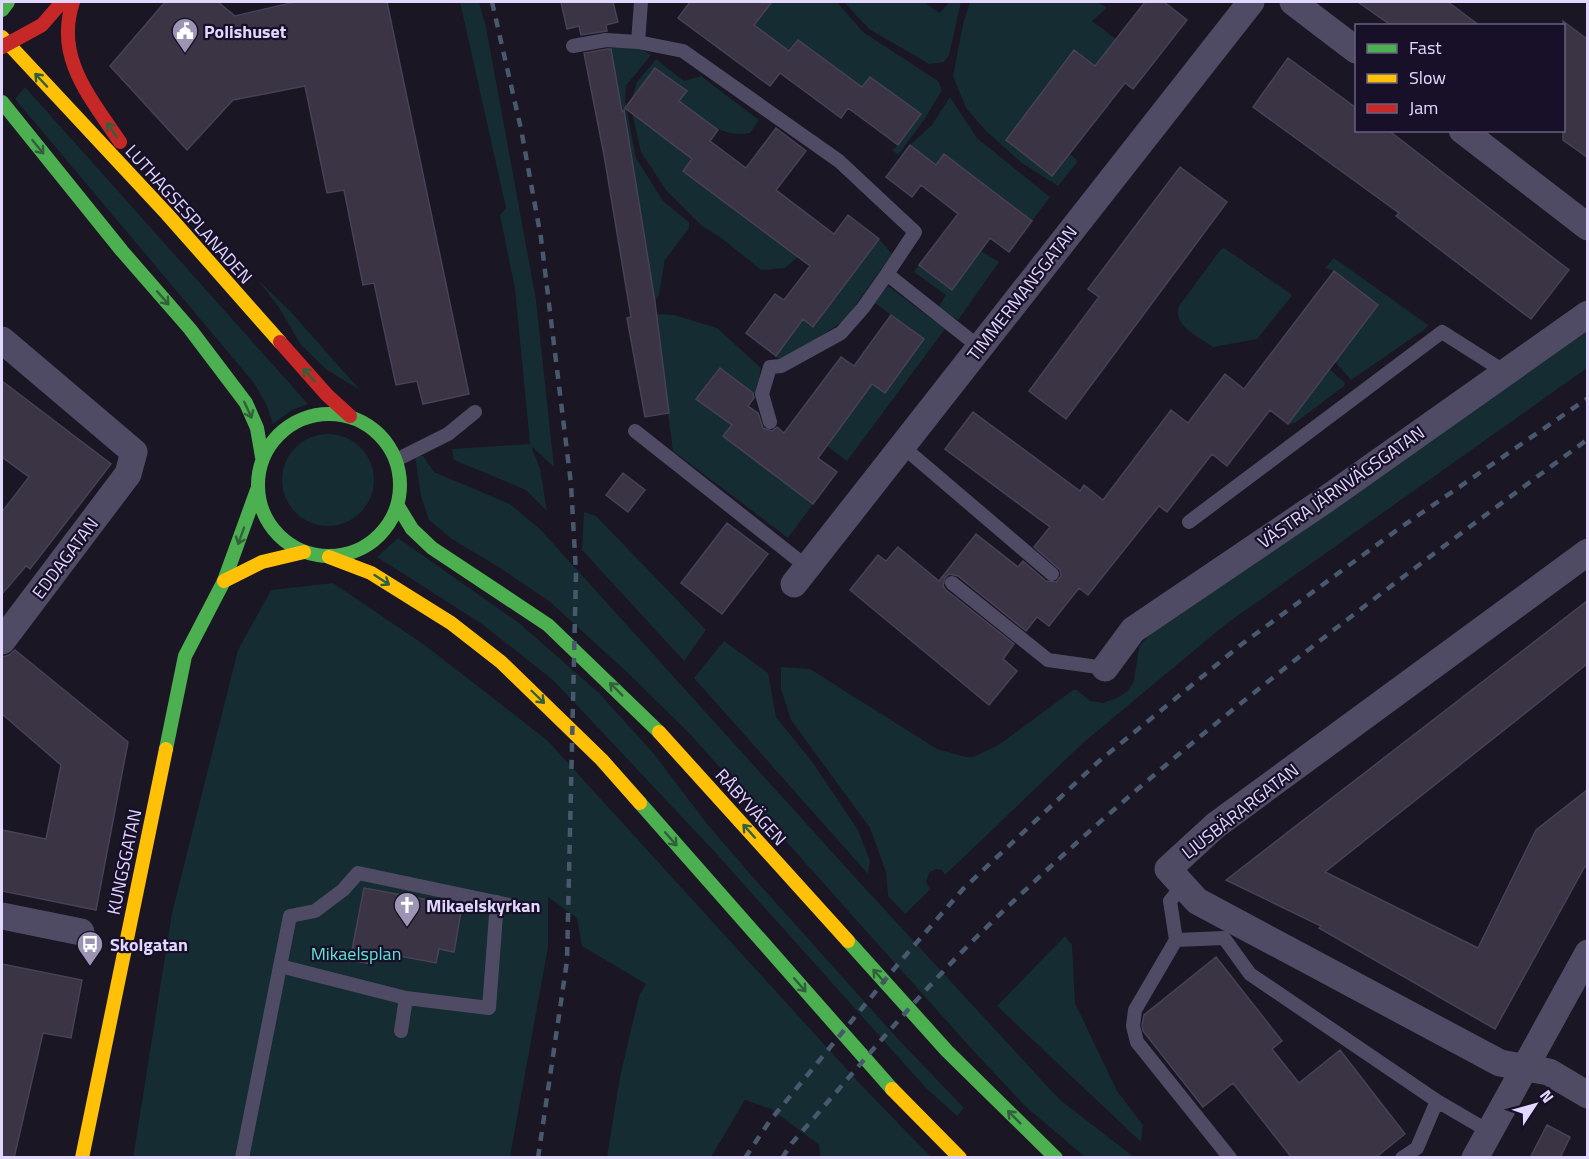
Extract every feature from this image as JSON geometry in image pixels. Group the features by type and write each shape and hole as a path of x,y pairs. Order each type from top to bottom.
{"main road":[{"path":"2,10 8,2"},
{"path":"4,43 42,25 62,2"},
{"path":"73,2 69,14 68,44 75,72 167,214"},
{"name":"LUTHAGSESPLANADEN","path":"4,43 167,214 327,395 350,416"},
{"path":"2,102 122,251 190,329 246,403 257,428 262,457 257,490 263,514 277,535 304,552"},
{"path":"190,329 226,391 233,409"},
{"path":"262,457 275,436 301,418 325,413 350,416 364,422 382,436 396,460 401,481 398,506 386,528 375,540 353,553 329,557"},
{"name":"KUNGSGATAN","path":"82,1158 185,656 224,581 257,490"},
{"name":"RÅBYVÄGEN","path":"398,506 412,530 432,548 548,625 658,730 947,1051 1056,1158"},
{"path":"224,581 255,564 274,557 304,552 329,557 371,573 451,622 501,662 602,760 903,1102 960,1158"},
{"path":"185,656 194,612"}],"street":[{"name":"TIMMERMANSGATAN","path":"800,575 1251,2"},
{"path":"1293,2 1355,49"},
{"path":"1465,132 1587,227"},
{"name":"VÄSTRA JÄRNVÄGSGATAN","path":"1105,668 1133,630 1325,500 1587,314"},
{"name":"EDDAGATAN","path":"2,340 134,452 128,474 2,641"},
{"name":"LJUSBÄRARGATAN","path":"1587,552 1216,825 1168,869 1197,901 1500,1063 1549,1072 1587,1095"},
{"path":"2,916 81,932"},
{"path":"1475,1158 1587,953"}],"lane":[{"path":"638,42 641,2"},
{"path":"573,46 606,40 638,42 683,51 839,161 915,232 863,308 841,333 781,366 770,367 762,394 770,422"},
{"path":"887,274 979,347"},
{"path":"1189,522 1442,332 1505,372"},
{"path":"396,460 448,434 475,412"},
{"path":"635,431 800,575"},
{"path":"902,446 1052,574"},
{"path":"952,584 1048,660 1105,668"},
{"path":"242,1158 290,916 315,911 343,890 358,873 513,906"},
{"path":"1183,885 1170,901 1176,940 1135,1010 1133,1026 1137,1042 1230,1158"},
{"path":"280,966 406,998 489,1008 497,902"},
{"path":"1176,940 1224,938 1250,974 1437,1101 1490,1132"},
{"path":"401,1031 406,998"},
{"path":"1402,1158 1416,1148 1437,1101"}],"green space":[{"path":"460,2 479,2 486,27 536,300 554,467 531,446 540,469 547,511 526,490 454,460 452,449 530,444 515,289 500,215 506,208"},
{"path":"772,2 837,2 863,32 938,81 942,90 924,120 898,155 892,150 921,114 870,77 862,87 798,40 787,55 781,45 754,25 752,5 763,14"},
{"path":"844,2 924,2 940,13 949,2 961,2 949,55 944,62 929,64 869,29"},
{"path":"970,2 1098,2 1107,8 1092,21 1116,39 1099,62 1123,86 1074,50 1006,140 1052,176 1070,154 1078,161 1058,186 1022,163 986,131 966,108 953,76 963,24"},
{"path":"610,48 639,48 651,55 626,86 625,101 636,158 663,201 689,222 689,228 665,260 659,294 655,302"},
{"path":"656,59 684,81 701,76 759,120 750,133 729,133 720,130 679,101 686,90 655,68 640,88 692,159 798,257 785,268 761,270 720,237 702,226 666,190 641,152 630,103 637,82"},
{"path":"25,87 308,404 292,410 273,424 267,406 254,383 15,99"},
{"path":"950,97 977,138 1050,197 1032,221 944,155 936,165 910,145 932,125"},
{"path":"879,239 892,254 845,320 794,354 778,359 776,356 803,319 814,327"},
{"path":"1224,248 1291,294 1291,297 1257,339 1213,347 1188,330 1179,319 1178,313 1179,306"},
{"path":"981,251 999,262 958,320 938,308 946,295 914,272 919,265 952,290"},
{"path":"1334,258 1428,325 1351,380 1335,362 1334,271 1325,268"},
{"path":"257,279 290,311 360,390 327,370 301,345 278,306"},
{"path":"888,286 945,329 847,461 827,446 872,384 885,392 924,339 875,303"},
{"path":"655,314 674,315 717,328 761,368 756,395 720,368 696,399 732,425 724,437 813,504 788,538 673,451"},
{"path":"1587,321 1587,368 1226,624 1083,743 945,875 942,870 936,869 930,872 926,881 930,890 905,914 888,896 886,872 870,828 791,720 781,689 781,667 810,669 937,749 966,757 974,757 1000,744 1073,690 1077,690 1090,701 1103,703 1119,697 1128,691 1134,681 1139,647 1154,630"},
{"path":"1329,369 1345,383 1344,386 1295,423 1288,424"},
{"path":"328,434 346,437 361,447 371,462 374,480 371,498 361,513 346,523 328,526 310,523 295,513 285,498 282,480 285,462 295,447 310,437"},
{"path":"415,456 423,456 434,472 510,504 541,530 1059,1099 1134,1157 1085,1157 1025,1106 690,734 628,673 549,601 452,539 429,520 421,496"},
{"path":"584,512 596,516 706,630 684,661 582,550"},
{"path":"398,538 519,623 599,693 654,754 708,825 751,875 899,1040 964,1108 957,1116 926,1088 713,850 554,681 482,624 377,557"},
{"name":"Mikaelsplan","path":"333,583 426,646 547,740 863,1087 931,1157 820,1157 819,1145 771,1109 745,1100 711,1157 607,1157 620,1077 639,996 646,984 582,946 577,918 548,897 548,947 510,1157 133,1158 172,913 238,650 271,590"},
{"path":"724,641 768,673 776,717 813,763 858,830 870,861 868,874 694,678"},
{"path":"1065,936 1072,945 1075,1003 1117,1091 1143,1125 1141,1142 997,1006"}],"building":[{"name":"Polishuset","path":"165,2 218,2 235,16 295,2 387,2 469,394 423,404 417,381 396,385 374,283 363,285 344,190 327,193 305,86 233,100 187,150 110,66"},
{"path":"561,2 613,2 618,22 606,25 607,31 581,35 579,26 567,29"},
{"path":"690,2 772,2 754,25 789,51 798,40 862,87 870,77 921,114 898,145 848,108 841,118 780,73 770,86 678,18"},
{"path":"1145,2 1164,2 1187,20 1133,89 1125,83 1052,176 1006,140 1074,50 1095,66"},
{"path":"1358,2 1448,2 1477,24 1389,24"},
{"path":"1563,21 1587,39 1587,157 1563,140 1563,132 1565,132 1565,24"},
{"path":"611,49 622,112 624,110 655,302 669,413 645,417 627,318 631,317 604,155 584,53"},
{"path":"1288,58 1355,107 1355,132 1391,132 1569,270 1531,319 1396,216 1399,213 1253,107"},
{"path":"655,68 687,91 679,101 718,130 710,141 746,168 776,128 806,151 776,190 834,234 848,215 879,239 813,327 803,319 776,356 746,333 775,294 784,300 810,266 683,171 692,159 625,108"},
{"path":"910,145 936,165 944,154 1032,221 1009,252 990,238 952,290 919,265 958,214 921,185 912,197 886,177"},
{"path":"1180,167 1227,202 1066,419 1029,391 1099,297 1088,289"},
{"path":"1334,271 1378,305 1288,424 1270,410 1227,466 1212,454 1167,512 1159,506 1088,595 1079,588 1049,626 1037,617 1026,631 958,576 949,574 945,578 943,586 946,590 1014,644 1003,659 1017,671 989,705 850,590 878,555 886,561 898,547 939,581 976,534 1018,567 1023,561 1046,581 1056,582 1061,576 1060,570 1034,547 1050,527 945,449 973,412 1080,491 1084,485 1103,500 1171,410 1188,423 1225,374 1244,389"},
{"path":"891,315 924,339 885,393 872,384 818,458 837,472 813,504 723,436 732,425 696,399 720,368 753,393 754,398 748,406 758,413 763,428 772,431 777,427 784,433 841,357 854,366"},
{"path":"2,381 111,464 30,569 26,566 2,594 2,512 29,477 2,457"},
{"path":"623,473 645,490 628,512 606,495"},
{"path":"727,523 768,554 722,614 681,583"},
{"path":"1587,601 1587,664 1325,872 1478,948 1536,830 1587,790 1587,865 1495,1029 1319,928 1321,926 1226,880"},
{"path":"15,650 128,742 96,910 2,891 2,830 46,839 61,765 2,714 2,657"},
{"name":"Mikaelskyrkan","path":"364,888 462,906 454,952 439,949 436,963 373,951 371,964 350,960"},
{"path":"1216,957 1282,1041 1272,1049 1299,1083 1340,1050 1405,1134 1375,1158 1292,1158 1233,1083 1203,1107 1143,1031 1142,1025 1144,1015"},
{"path":"2,964 82,980 71,1038 43,1033 14,1158 2,1158"},
{"path":"1547,1125 1570,1137 1560,1158 1530,1158"}],"railway":[{"path":"492,2 521,129 541,238 571,484 576,573 567,961 538,1158"},
{"path":"745,1158 769,1122 899,963 963,889 1098,762 1242,644 1397,530 1588,398"},
{"path":"782,1158 792,1143 940,974 1063,855 1134,792 1282,670 1588,439"}],"traffic: fast":[{"path":"2,10 8,2"},
{"path":"2,102 122,251 190,329 246,403 257,428 262,457"},
{"path":"329,414 356,419 379,435 395,458 400,485 395,512 379,535 356,551 329,556 302,551 279,535 263,512 258,485 263,458 279,435 302,419 329,414"},
{"path":"166,749 185,656 224,581 257,490"},
{"path":"398,506 412,529 432,548 548,625 659,732"},
{"path":"640,803 892,1089"},
{"path":"848,941 947,1051 1056,1158"}],"traffic: slow":[{"path":"2,37 167,214 280,342"},
{"path":"224,581 262,562 304,552"},
{"path":"329,557 371,573 451,623 501,662 602,760 640,803"},
{"path":"659,732 848,941"},
{"path":"82,1158 166,749"},
{"path":"892,1089 960,1158"}],"traffic: jam":[{"path":"2,47 42,25 62,2"},
{"path":"73,2 68,22 68,41 72,59 87,93 120,142"},
{"path":"280,342 327,395 350,416"}],"place":[{"name":"Polishuset","path":"185,54"},
{"name":"Mikaelskyrkan","path":"407,928"},
{"name":"Skolgatan","path":"90,967"}]}
